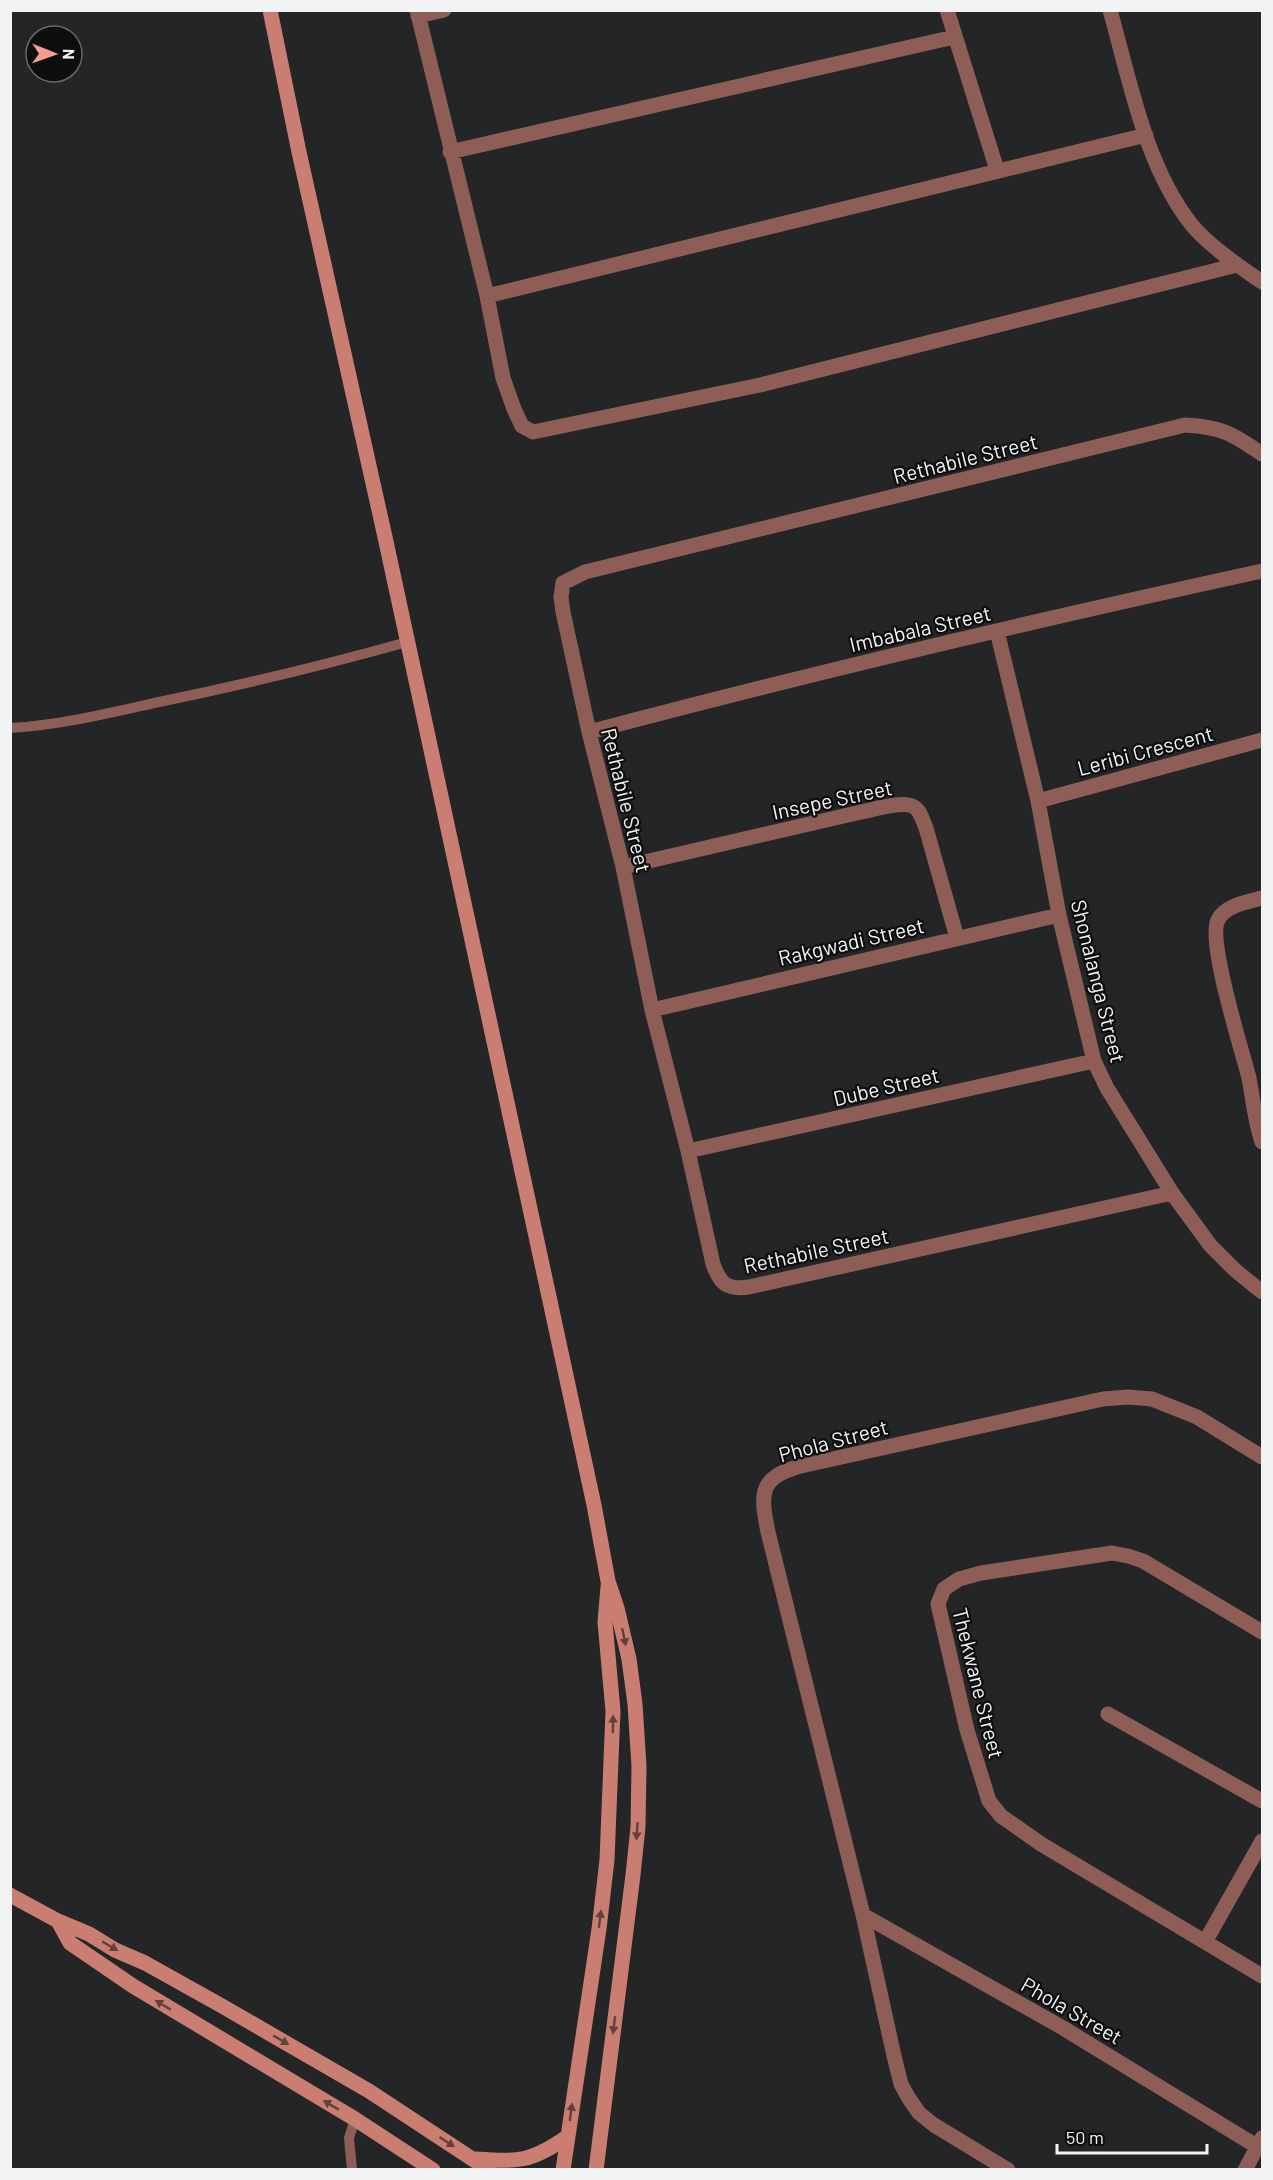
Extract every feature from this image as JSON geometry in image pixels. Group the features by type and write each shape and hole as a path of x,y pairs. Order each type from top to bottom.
{"main road":[{"path":"270,10 594,1505 608,1581 623,1631 635,1704 639,1766 638,1827 596,2169"},
{"path":"563,2169 599,1929 607,1860 613,1711 605,1622 608,1581"},
{"path":"10,1895 58,1921 89,1934 115,1950 145,1962 203,1995 369,2091 489,2169"},
{"path":"58,1921 70,1943 101,1965 434,2169"},
{"path":"473,2159 522,2160 548,2150 567,2137"}],"street":[{"path":"444,10 417,13 487,296 503,378 522,426 533,432 760,385 1237,265"},
{"path":"947,10 997,170"},
{"path":"1110,10 1155,162 1193,226 1237,265 1263,282"},
{"path":"450,152 954,37"},
{"path":"487,296 1146,135"},
{"name":"Rethabile Street","path":"1172,1193 760,1285 734,1288 723,1283 713,1264 688,1151 652,1010 623,867 589,732 561,597 563,583 585,572 1185,425 1211,426 1230,434 1263,454"},
{"name":"Imbabala Street","path":"589,732 733,694 1091,608 1263,571"},
{"name":"Shonalanga Street","path":"997,631 1038,801 1059,915 1094,1061 1107,1088 1172,1193 1210,1245 1236,1271 1263,1292"},
{"name":"Leribi Crescent","path":"1038,801 1263,740"},
{"name":"Insepe Street","path":"623,867 884,807 910,805 919,812 926,828 957,938"},
{"path":"1262,1137 1221,972 1215,936 1217,922 1222,914 1234,907 1263,898"},
{"name":"Rakgwadi Street","path":"652,1010 1059,915"},
{"name":"Dube Street","path":"688,1151 1094,1061"},
{"name":"Phola Street","path":"1008,2169 934,2125 919,2113 908,2097 894,2056 863,1915 768,1532 763,1507 764,1494 773,1478 783,1471 801,1466 1103,1399 1128,1397 1152,1399 1197,1417 1263,1457"},
{"name":"Thekwane Street","path":"1263,1632 1143,1561 1112,1553 1094,1554 970,1576 947,1585 941,1593 938,1604 967,1730 984,1787 1001,1816 1041,1844 1263,1976"},
{"path":"1108,1714 1263,1801"},
{"path":"1205,1942 1263,1841"},
{"name":"Phola Street","path":"863,1915 1260,2143"},
{"path":"1245,2169 1260,2143"}],"lane":[{"path":"10,728 77,720 310,669 407,642"},
{"path":"352,2169 349,2138 355,2119"}]}
